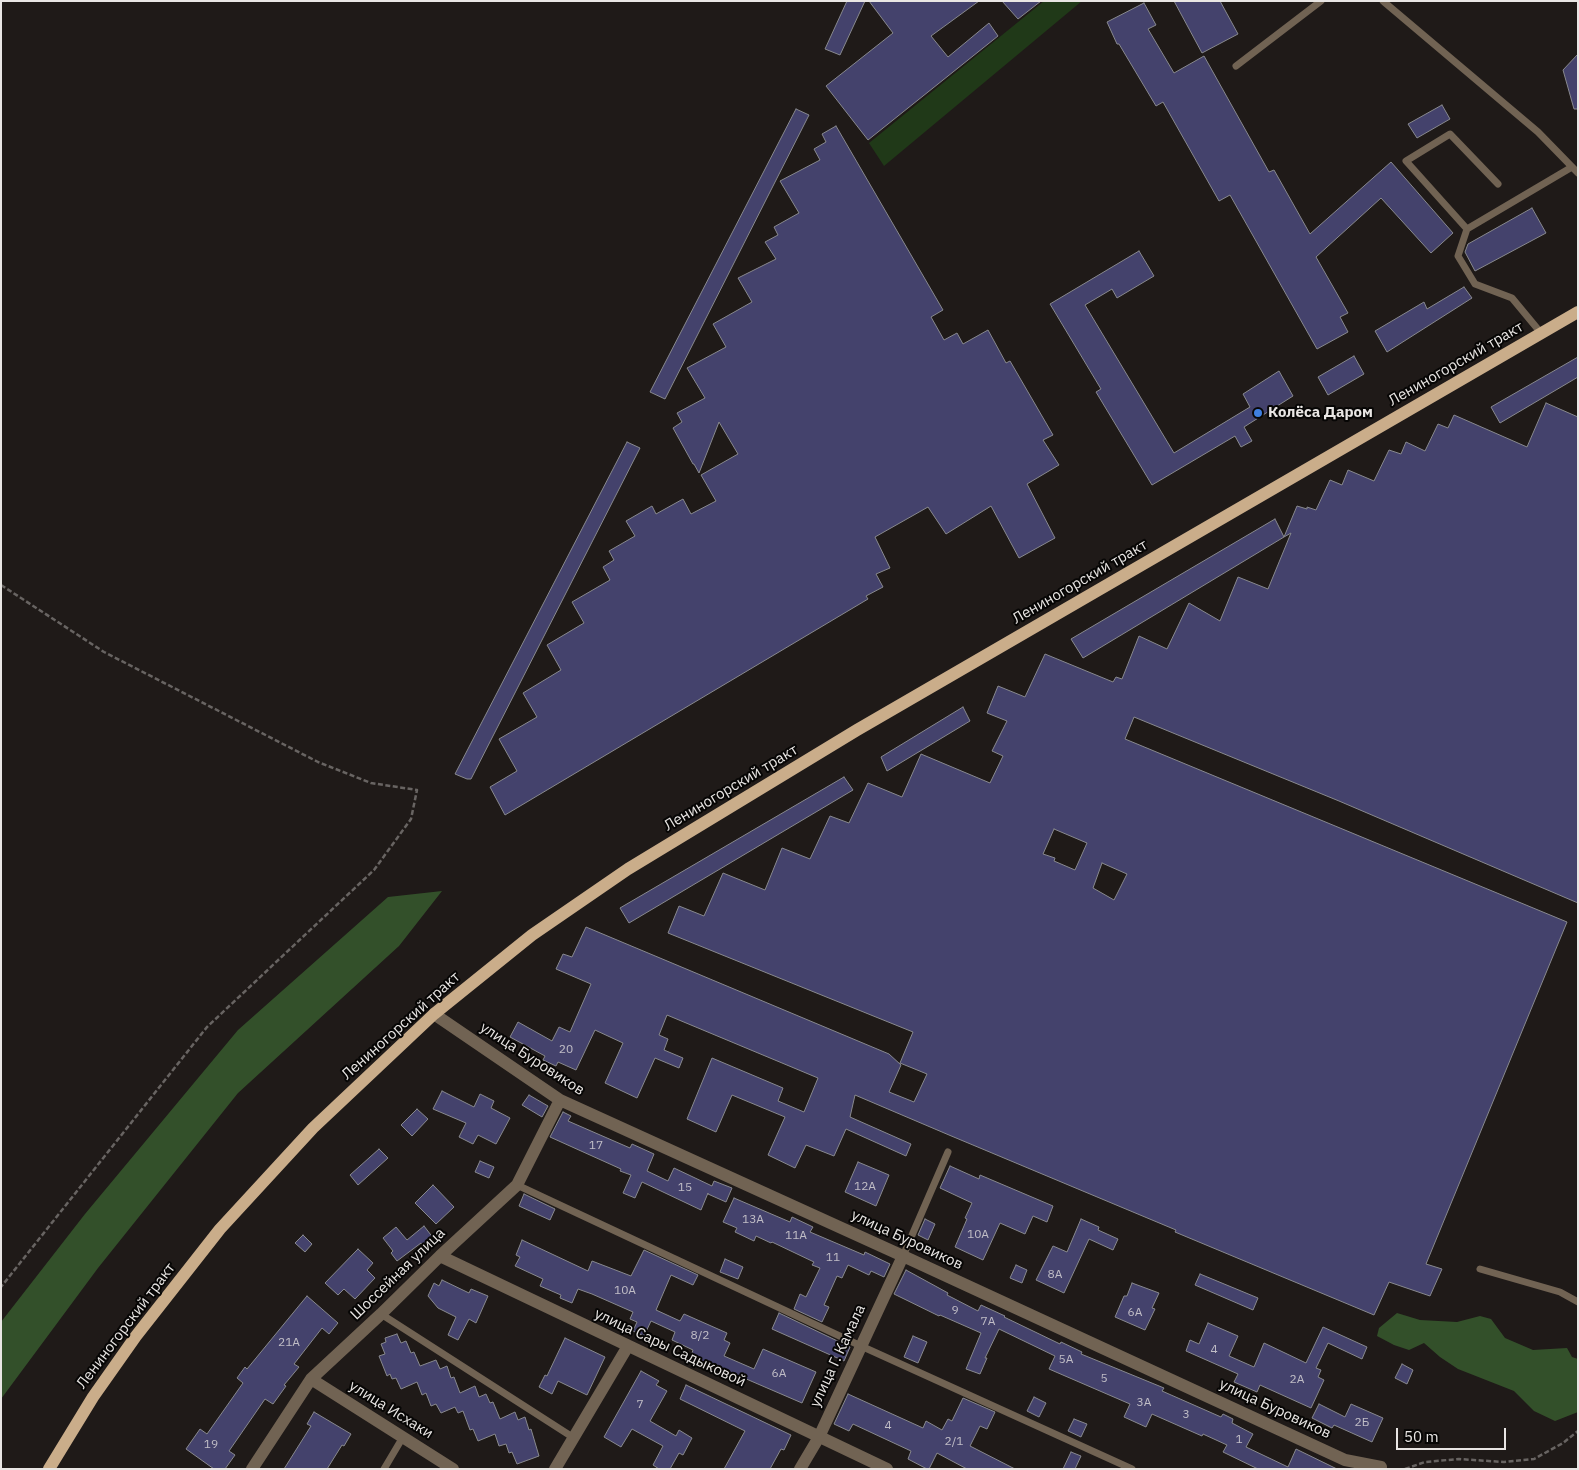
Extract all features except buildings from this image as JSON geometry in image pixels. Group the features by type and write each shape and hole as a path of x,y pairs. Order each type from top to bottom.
{"main road":[{"name":"Лениногорский тракт","path":"48,1469 93,1397 136,1336 220,1230 314,1128 434,1014 532,935 628,869 857,730 1578,312"}],"street":[{"name":"улица Буровиков","path":"434,1014 560,1100 903,1256 1343,1464 1381,1467"},
{"name":"Шоссейная улица","path":"252,1469 311,1379 517,1185 560,1100"},
{"name":"улица Сары Садыковой","path":"440,1256 886,1469"},
{"name":"улица Г. Камала","path":"800,1469 819,1436 903,1256"},
{"path":"555,1469 628,1346"},
{"name":"улица Исхаки","path":"311,1379 453,1469"}],"lane":[{"path":"1236,66 1321,1"},
{"path":"1383,1 1538,132 1578,173"},
{"path":"1466,229 1406,161 1450,134 1498,184"},
{"path":"1541,333 1512,298 1475,284 1458,256 1466,229 1572,167"},
{"path":"903,1256 948,1152"},
{"path":"517,1185 861,1346 1132,1469"},
{"path":"1480,1270 1560,1292 1578,1302"},
{"path":"381,1314 574,1438"},
{"path":"384,1469 402,1437"}],"path":[{"path":"1,585 104,652 318,762 371,783 417,790 411,818 374,870 207,1027 1,1287"},
{"path":"1405,1469 1425,1462 1450,1460 1504,1462 1534,1459 1563,1443 1578,1431"}],"green space":[{"path":"1044,1 1082,1 884,166 869,143"},
{"path":"442,891 399,946 238,1093 98,1268 1,1399 1,1322 85,1214 238,1030 388,897"},
{"path":"1397,1313 1420,1320 1457,1322 1480,1316 1491,1319 1505,1338 1533,1350 1567,1348 1572,1357 1578,1359 1578,1412 1555,1421 1534,1411 1514,1391 1458,1369 1424,1343 1409,1350 1377,1336 1379,1328"}],"place":[{"name":"Колёса Даром","path":"1258,413"}]}
